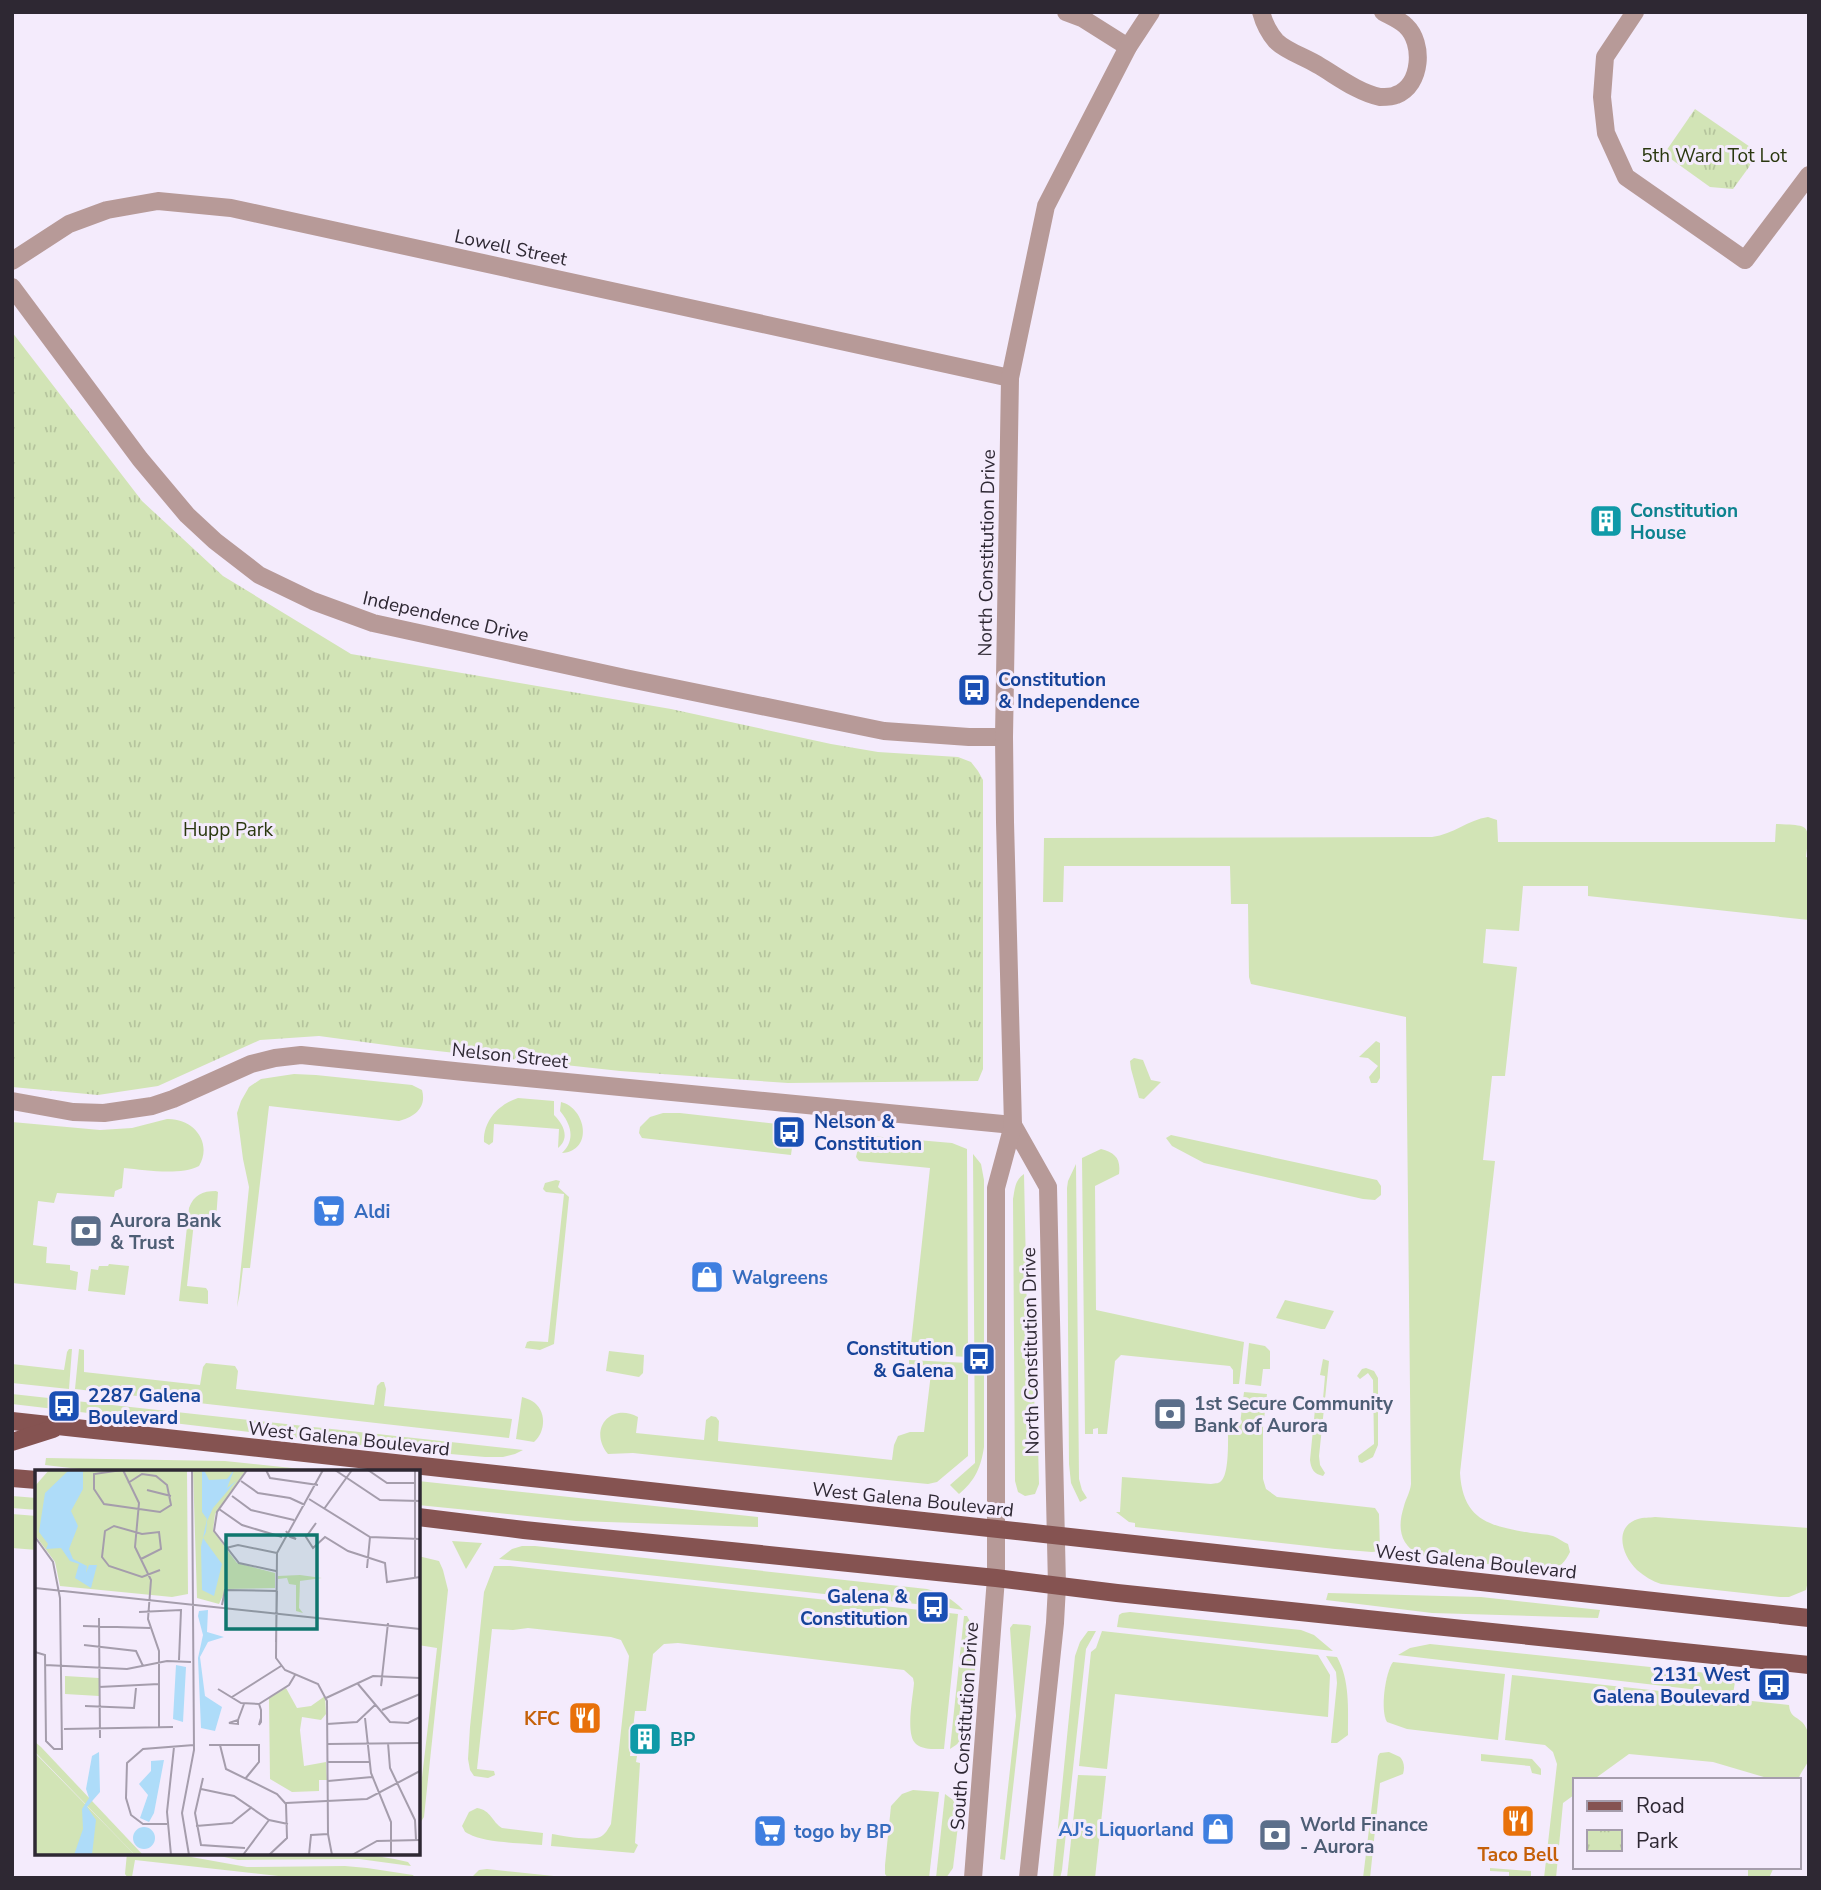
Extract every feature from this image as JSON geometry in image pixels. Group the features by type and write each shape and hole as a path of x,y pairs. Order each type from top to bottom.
{"main road":[{"name":"West Galena Boulevard","path":"12,1421 1809,1618"},
{"path":"12,1442 60,1427"},
{"path":"12,1478 35,1480"},
{"path":"420,1517 1809,1665"}],"street":[{"path":"1066,12 1082,18 1128,47"},
{"name":"North Constitution Drive","path":"996,1578 996,1188 1013,1125 1004,737 1010,378 1046,206 1128,47 1151,12"},
{"path":"1261,12 1265,26 1277,43 1352,86 1381,97 1395,95 1407,87 1417,63 1418,51 1415,38 1405,24 1382,12"},
{"path":"1635,12 1605,57 1602,97 1606,133 1626,177 1745,260 1809,175"},
{"name":"Lowell Street","path":"12,261 69,224 107,209 158,201 231,208 1010,378"},
{"name":"Independence Drive","path":"12,287 140,459 187,515 259,575 313,601 373,623 884,731 1004,737"},
{"name":"Nelson Street","path":"12,1101 72,1112 104,1113 152,1106 251,1064 301,1055 1013,1125"},
{"name":"North Constitution Drive","path":"1013,1125 1048,1187 1057,1586"},
{"name":"South Constitution Drive","path":"973,1878 996,1578"},
{"path":"1027,1878 1057,1586"}],"green space":[{"name":"5th Ward Tot Lot","path":"1695,109 1756,151 1749,167 1733,189 1710,187 1664,154"},
{"name":"Hupp Park","path":"12,332 142,501 223,576 351,654 671,709 831,744 878,752 958,757 971,762 983,780 983,1069 978,1081 788,1083 620,1071 319,1036 260,1040 158,1086 98,1095 12,1087"},
{"path":"1488,817 1497,820 1498,842 1775,842 1776,824 1801,826 1805,828 1808,838 1806,857 1809,858 1809,920 1588,896 1588,886 1523,886 1519,931 1486,929 1483,963 1517,967 1505,1076 1492,1076 1483,1160 1495,1161 1460,1473 1467,1502 1481,1518 1503,1527 1553,1536 1568,1544 1570,1552 1566,1559 1550,1572 1419,1555 1408,1546 1402,1535 1402,1514 1411,1484 1406,1017 1251,984 1248,904 1231,904 1230,866 1064,866 1063,902 1043,902 1044,838 1432,837"},
{"path":"1376,1041 1380,1043 1380,1078 1377,1083 1371,1083 1369,1077 1378,1066 1368,1058 1359,1057"},
{"path":"1134,1058 1143,1060 1151,1080 1161,1082 1144,1099 1139,1098 1131,1069 1130,1061"},
{"path":"294,1074 412,1085 422,1090 423,1102 418,1111 399,1121 269,1106 250,1268 243,1268 237,1307 249,1187 237,1113 249,1087 261,1079"},
{"path":"518,1098 554,1101 554,1115 561,1123 565,1136 558,1148 559,1129 494,1124 493,1142 489,1145 484,1142 489,1120 505,1104"},
{"path":"561,1102 576,1112 583,1129 579,1145 562,1153 569,1143 570,1132 560,1111"},
{"path":"663,1113 795,1126 791,1155 642,1138 640,1127 650,1117"},
{"path":"167,1119 185,1123 198,1133 204,1148 199,1166 172,1172 124,1168 122,1188 115,1191 114,1197 57,1193 54,1203 38,1201 33,1245 47,1247 46,1263 70,1265 70,1270 78,1272 76,1290 12,1283 12,1122 100,1130 132,1128"},
{"path":"1171,1135 1377,1180 1381,1186 1381,1195 1375,1200 1363,1199 1204,1163 1172,1146 1166,1138"},
{"path":"871,1136 952,1143 967,1149 968,1357 910,1353 930,1168 859,1161 856,1157 859,1144"},
{"path":"1101,1149 1116,1157 1119,1174 1095,1186 1096,1310 1244,1342 1239,1384 1233,1384 1233,1370 1230,1366 1121,1355 1115,1361 1107,1434 1098,1434 1098,1428 1093,1429 1093,1434 1085,1434 1082,1158"},
{"path":"973,1154 981,1164 984,1180 984,1447 976,1473 959,1494 950,1485 975,1463"},
{"path":"1076,1164 1079,1479 1087,1498 1080,1502 1071,1483 1069,1464 1067,1188"},
{"path":"1024,1174 1027,1316 1039,1484 1035,1494 1025,1496 1018,1492 1015,1481 1013,1199 1017,1182"},
{"path":"560,1181 558,1187 569,1197 554,1344 540,1350 525,1348 530,1341 548,1342 564,1194 546,1192 543,1189 545,1183"},
{"path":"216,1191 216,1220 210,1223 194,1222 187,1286 206,1288 208,1304 179,1301 189,1208 199,1195"},
{"path":"99,1266 129,1266 125,1295 88,1291 91,1269 98,1270"},
{"path":"1285,1300 1334,1311 1325,1329 1321,1329 1276,1318"},
{"path":"1249,1343 1265,1346 1270,1351 1270,1369 1263,1369 1261,1386 1245,1384"},
{"path":"69,1349 72,1349 69,1389 12,1383 12,1364 64,1370"},
{"path":"79,1349 84,1350 84,1372 200,1385 206,1363 235,1366 238,1371 236,1389 374,1405 377,1386 384,1382 384,1406 512,1419 509,1438 75,1389"},
{"path":"609,1351 644,1355 643,1373 639,1377 606,1371"},
{"path":"1323,1359 1329,1361 1319,1456 1325,1473 1323,1476 1314,1471 1310,1460 1316,1399 1323,1399 1325,1376 1320,1375"},
{"path":"909,1360 968,1363 968,1456 937,1482 928,1484 633,1453 608,1454 602,1445 601,1428 611,1416 619,1413 638,1417 636,1433 704,1440 706,1420 711,1416 719,1421 718,1441 892,1460 898,1436 910,1432 924,1432 931,1373 909,1370"},
{"path":"1366,1368 1374,1371 1378,1378 1378,1445 1373,1457 1362,1463 1359,1462 1358,1456 1374,1444 1373,1380 1368,1373 1360,1379 1357,1376"},
{"path":"1244,1392 1267,1394 1263,1428 1263,1479 1266,1489 1277,1497 1375,1508 1379,1514 1380,1551 1335,1549 1135,1527 1135,1523 1129,1522 1116,1512 1120,1512 1122,1477 1211,1484 1221,1481 1227,1464 1228,1431 1235,1430 1240,1424"},
{"path":"12,1394 523,1450 503,1457 485,1457 404,1450 12,1404"},
{"path":"522,1397 537,1405 542,1415 543,1427 534,1442 516,1439"},
{"path":"46,1458 225,1461 311,1470 88,1470 45,1465"},
{"path":"420,1481 758,1517 758,1527 576,1521 420,1505"},
{"path":"12,1496 35,1498 35,1510 12,1508"},
{"path":"12,1514 35,1516 35,1550 12,1548"},
{"path":"1640,1518 1809,1528 1809,1576 1806,1590 1789,1597 1780,1597 1654,1581 1632,1564 1622,1542 1625,1528 1630,1523"},
{"path":"452,1541 482,1543 466,1569"},
{"path":"522,1546 927,1589 946,1597 963,1610 499,1559 512,1549"},
{"path":"420,1556 439,1561 448,1590 424,1817 420,1823 420,1795 437,1648 420,1645"},
{"path":"494,1566 958,1614 944,1749 922,1747 913,1739 910,1724 914,1683 913,1678 904,1670 678,1643 664,1644 653,1654 646,1711 635,1711 630,1756 637,1756 636,1762 640,1763 635,1843 638,1845 634,1853 551,1846 552,1834 595,1838 603,1835 611,1824 629,1656 621,1640 611,1637 528,1628 492,1629 477,1769 494,1771 495,1775 488,1778 474,1776 468,1759 470,1727 484,1592"},
{"path":"1328,1593 1481,1597 1600,1610 1598,1618 1432,1613 1326,1600"},
{"path":"1130,1612 1301,1630 1314,1635 1333,1651 1117,1627 1119,1615"},
{"path":"964,1616 967,1616 975,1640 973,1687 968,1730 950,1749"},
{"path":"1013,1624 1031,1626 1005,1860 1000,1859 1016,1716 1010,1628"},
{"path":"1088,1631 1096,1631 1086,1649 1062,1870 1060,1878 1053,1878 1075,1656"},
{"path":"1102,1631 1318,1655 1330,1675 1328,1717 1115,1694 1107,1769 1079,1766 1091,1652 1096,1648"},
{"path":"1430,1644 1736,1676 1733,1694 1398,1655 1410,1648"},
{"path":"1326,1656 1337,1657 1346,1685 1348,1735 1337,1743 1331,1743 1336,1672"},
{"path":"1393,1662 1505,1674 1498,1740 1407,1729 1387,1722 1384,1692"},
{"path":"1512,1675 1789,1705 1792,1714 1807,1730 1810,1746 1808,1761 1799,1778 1767,1778 1713,1762 1629,1754 1596,1778 1573,1778 1573,1796 1563,1803 1556,1878 1544,1878 1557,1764 1553,1752 1545,1745 1505,1740"},
{"path":"1389,1752 1400,1757 1404,1772 1380,1783 1370,1878 1363,1878 1378,1756 1380,1753"},
{"path":"1481,1754 1532,1759 1541,1769 1541,1775 1532,1773 1530,1766 1481,1761"},
{"path":"1078,1775 1106,1776 1095,1878 1067,1878"},
{"path":"913,1790 939,1792 929,1878 888,1878 885,1865 891,1806 902,1794"},
{"path":"945,1794 953,1800 959,1817 953,1868 946,1878 936,1878"},
{"path":"477,1808 485,1811 502,1828 543,1833 542,1845 494,1841 467,1833 462,1826 469,1812"},
{"path":"127,1855 180,1855 247,1867 345,1866 413,1875 415,1878 296,1878 135,1860 132,1877 128,1878 125,1874"},
{"path":"215,1855 366,1855 408,1862 411,1866 359,1859 238,1860"},
{"path":"1490,1868 1531,1871 1531,1878 1509,1878 1509,1872 1490,1871"},
{"path":"1748,1869 1773,1869 1769,1878 1748,1878"},
{"path":"479,1870 573,1878 471,1878"}],"place":[{"name":"Constitution House","path":"1606,521"},
{"name":"Constitution & Independence","path":"974,690"},
{"name":"Nelson & Constitution","path":"789,1132"},
{"name":"Aldi","path":"329,1211"},
{"name":"Aurora Bank & Trust","path":"86,1231"},
{"name":"Walgreens","path":"707,1277"},
{"name":"Constitution & Galena","path":"979,1359"},
{"name":"2287 Galena Boulevard","path":"64,1406"},
{"name":"1st Secure Community Bank of Aurora","path":"1170,1414"},
{"name":"Galena & Constitution","path":"933,1607"},
{"name":"2131 West Galena Boulevard","path":"1774,1685"},
{"name":"KFC","path":"585,1718"},
{"name":"BP","path":"645,1739"},
{"name":"Taco Bell","path":"1518,1821"},
{"name":"AJ's Liquorland","path":"1218,1829"},
{"name":"togo by BP","path":"770,1831"},
{"name":"World Finance - Aurora","path":"1275,1835"}]}
